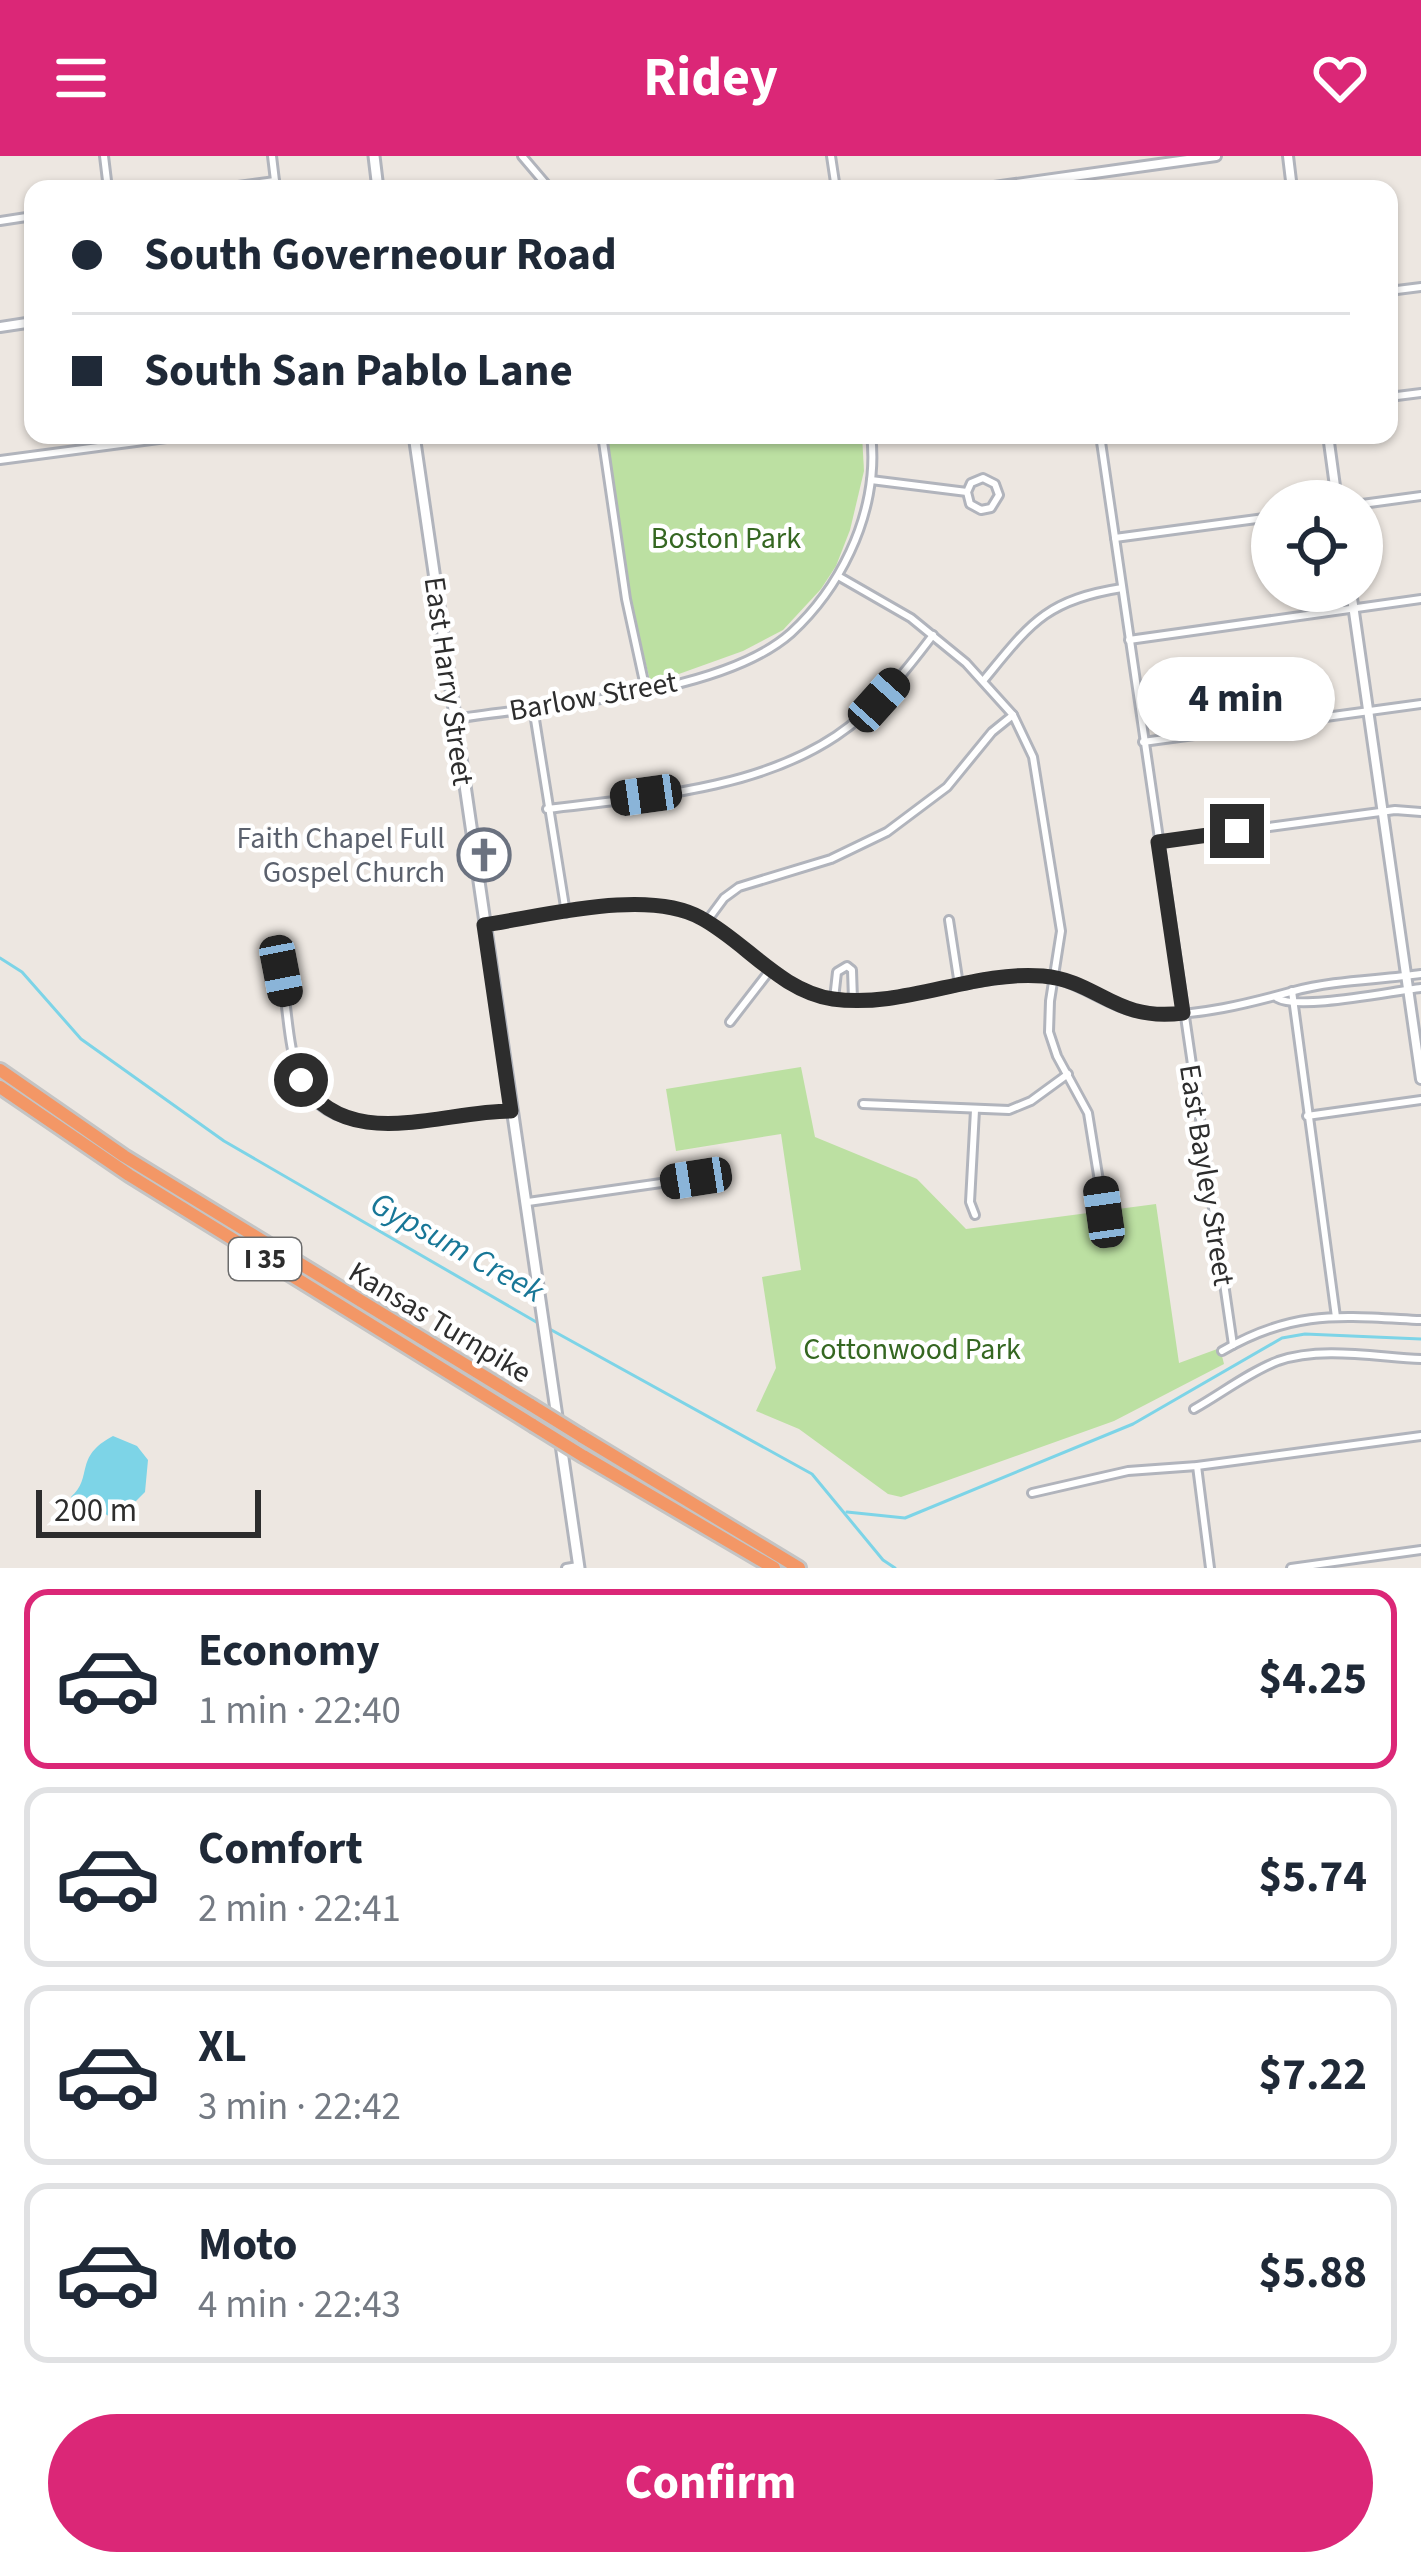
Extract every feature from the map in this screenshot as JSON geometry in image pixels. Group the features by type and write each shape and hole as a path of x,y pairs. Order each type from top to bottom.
{"highway":[{"name":"Kansas Turnpike","path":"0,1070 124,1156 800,1568"},
{"name":"Kansas Turnpike","path":"0,1087 129,1175 583,1456 774,1568"}],"main road":[{"name":"East Harry Street","path":"415,444 547,1351 574,1568"}],"street":[{"path":"522,156 542,180"},
{"path":"1110,156 1112,170"},
{"path":"1042,180 1216,156"},
{"path":"0,460 102,444"},
{"path":"603,444 626,599 646,692"},
{"name":"Barlow Street","path":"454,719 646,692 735,665 788,636 823,598 860,531 871,480 871,444"},
{"name":"East Bayley Street","path":"1101,444 1233,1345"},
{"path":"1329,444 1334,480"},
{"path":"988,479 998,489 998,500 991,508 977,509 967,492 974,481 988,479"},
{"path":"871,480 967,492"},
{"path":"1383,501 1421,496"},
{"path":"1115,538 1251,520"},
{"path":"838,576 933,635 983,681 1013,716 1033,757 1061,931 1049,1032 1091,1124 1104,1212"},
{"path":"983,681 1043,614 1081,596 1122,588"},
{"path":"1383,604 1421,599"},
{"path":"1129,640 1325,612"},
{"path":"1354,612 1421,1079"},
{"path":"547,808 708,786 809,751 866,713 933,635"},
{"path":"1143,742 1421,704"},
{"path":"533,707 566,913"},
{"path":"707,921 739,886 831,859 887,832 947,787 992,731 1013,716"},
{"path":"1158,842 1382,812 1421,812"},
{"path":"484,925 657,903 707,921 803,990 853,1000 1026,976 1054,977 1124,1009 1183,1013 1421,974"},
{"path":"949,920 959,985"},
{"path":"268,962 281,971 301,1080 326,1109 370,1125 511,1111"},
{"path":"834,999 842,966 852,970 853,1000"},
{"path":"730,1022 772,969"},
{"path":"1277,998 1285,1004 1421,988"},
{"path":"1292,992 1336,1317"},
{"path":"863,1104 975,1110 1021,1106 1068,1075"},
{"path":"1307,1116 1421,1100"},
{"path":"975,1110 970,1202 975,1215"},
{"path":"524,1202 696,1178"},
{"path":"1222,1351 1283,1323 1336,1317 1421,1320"},
{"path":"1194,1409 1290,1358 1421,1359"},
{"path":"1032,1493 1128,1471 1421,1436"},
{"path":"1197,1466 1210,1568"},
{"path":"1291,1568 1421,1550"}],"green space":[{"name":"Boston Park","path":"608,444 862,444 864,471 836,566 783,630 743,651 651,684 632,610"},
{"name":"Cottonwood Park","path":"801,1067 815,1137 917,1179 966,1229 1156,1204 1179,1363 1220,1348 1224,1364 1114,1421 901,1497 888,1494 799,1429 756,1411 776,1368 762,1277 801,1270 781,1134 676,1151 666,1089"}],"water":[{"path":"113,1436 137,1446 148,1460 145,1492 116,1521 101,1511 73,1504 71,1497 82,1482 88,1459"}],"waterway":[{"name":"Gypsum Creek","path":"0,958 22,972 81,1039 224,1141 538,1323"},
{"name":"Gypsum Creek","path":"546,1327 812,1474 883,1560 895,1568"},
{"path":"847,1512 905,1518 1133,1424 1282,1338 1305,1334 1421,1339"}],"place":[{"name":"Faith Chapel Full Gospel Church","path":"484,855"}],"route":[{"path":"301,1080 326,1109 370,1125 511,1111 484,925 635,903 688,911 787,980 823,997 863,999 1036,976 1072,982 1124,1009 1183,1013 1158,842 1237,831"}]}
